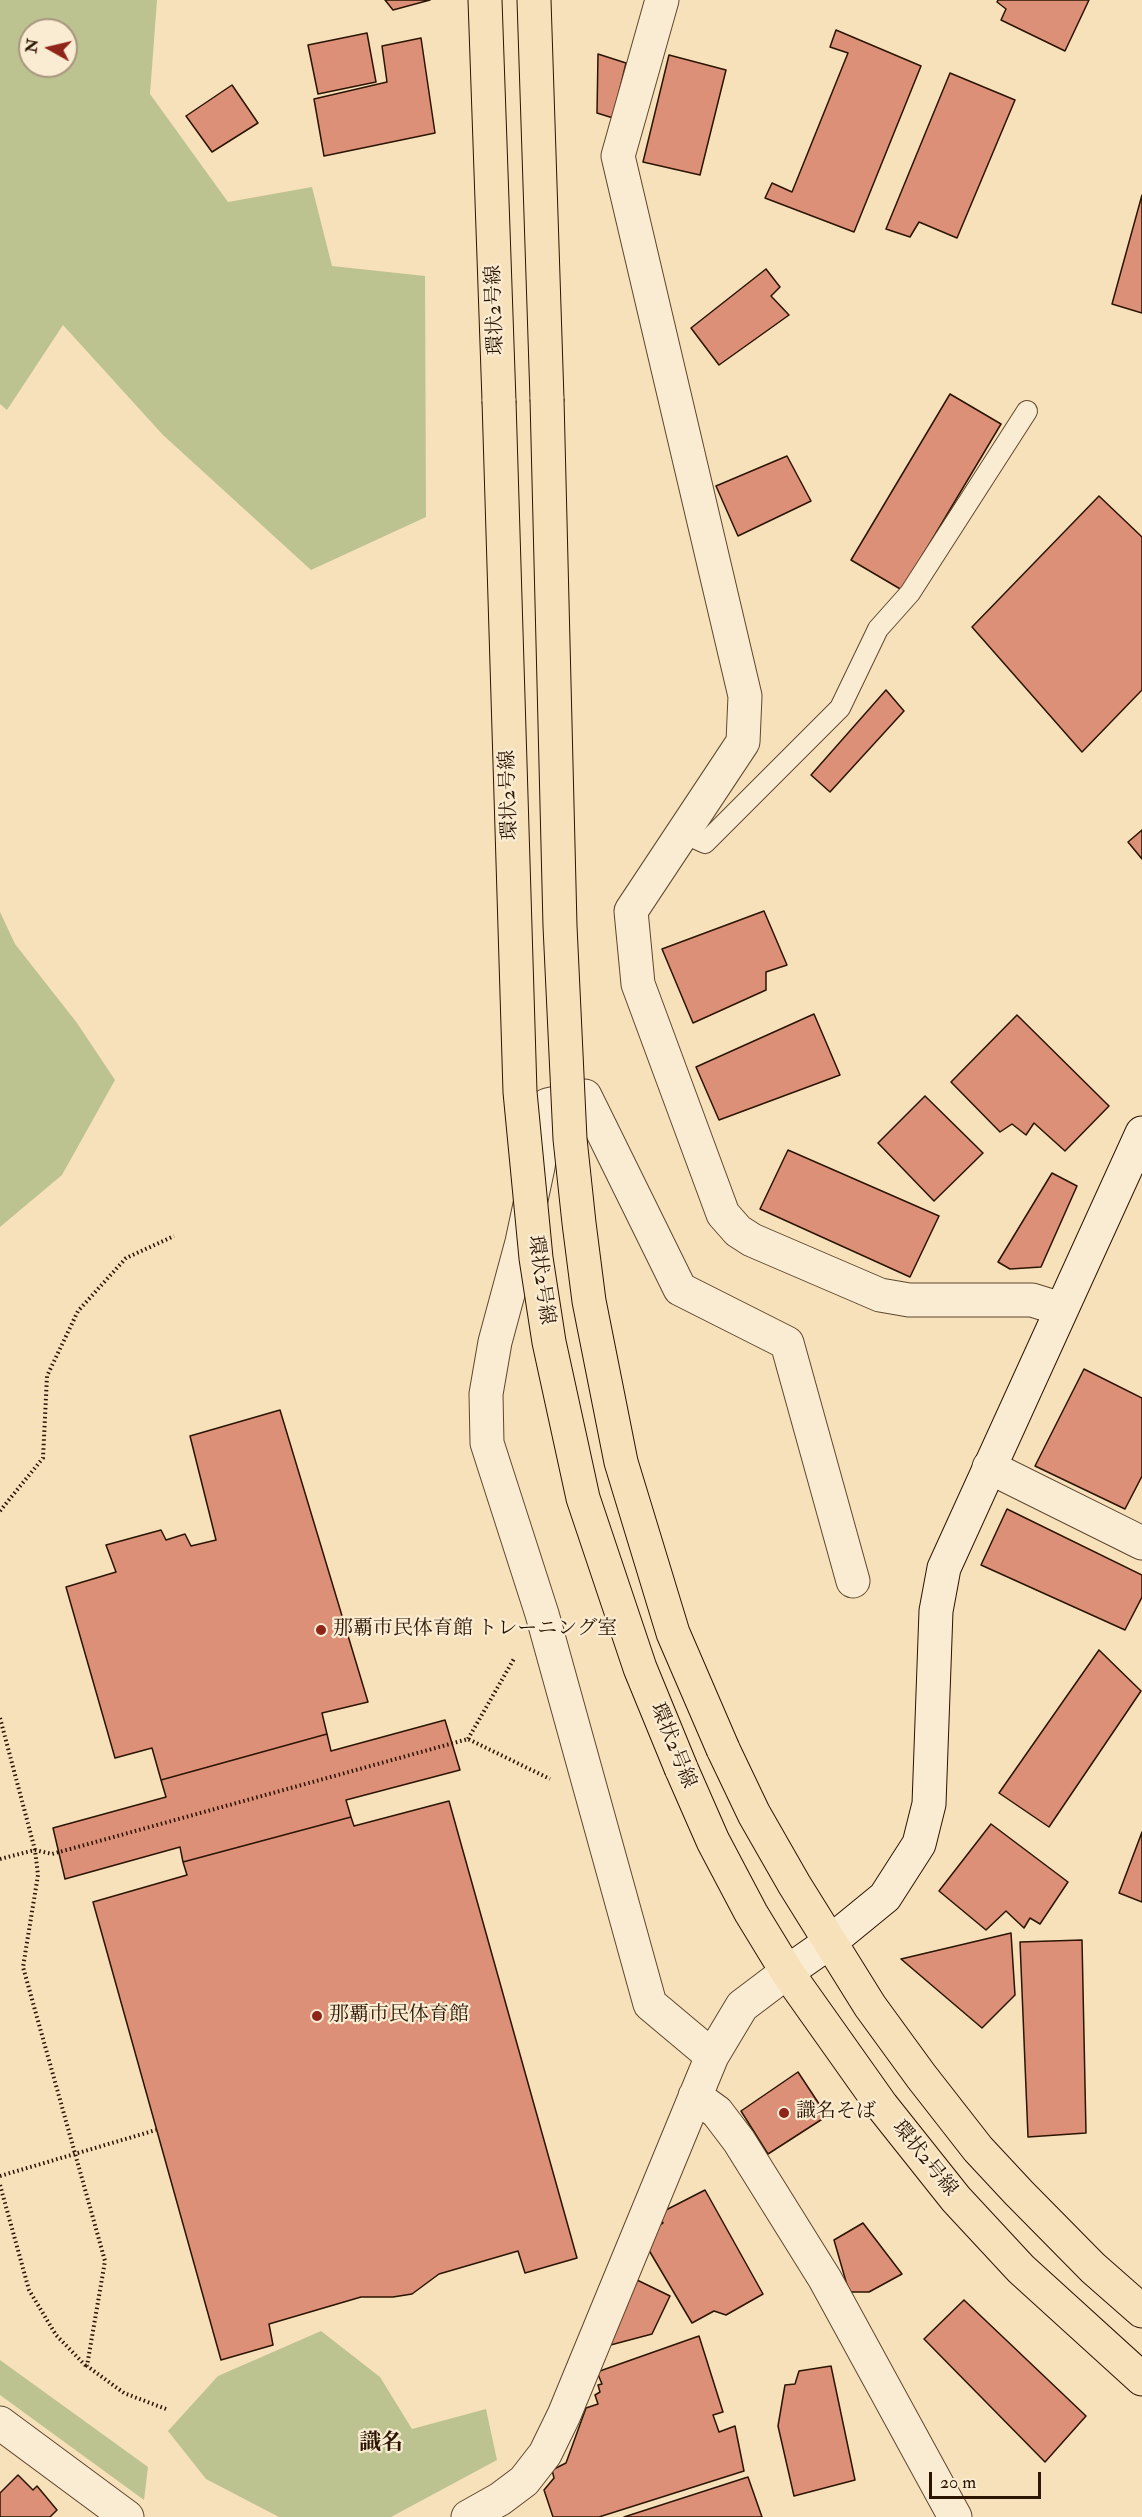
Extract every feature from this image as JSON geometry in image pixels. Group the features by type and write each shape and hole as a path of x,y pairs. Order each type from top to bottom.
{"main road":[{"name":"環状2号線","path":"485,0 520,1092 536,1258 562,1409 583,1498 640,1668 681,1768 713,1841 751,1913 787,1972 882,2106 956,2199 1021,2269 1142,2379"},
{"path":"534,0 560,926 570,1139 591,1312 621,1462 673,1633 723,1749 760,1824 794,1884 876,2014 978,2149 1093,2268 1142,2311"}],"street":[{"path":"662,0 618,156 746,696 743,742 631,911 638,984 723,1214 738,1231 752,1240 880,1295 909,1300 1032,1300 1061,1309"},
{"path":"711,2056 650,2004 542,1614 487,1443 486,1394 495,1342 531,1199 547,1105 585,1096 680,1289 787,1343 853,1581"},
{"path":"468,2517 500,2499 524,2481 545,2454 564,2415 711,2056 742,2006 830,1942 885,1897 919,1844 929,1804 936,1611 944,1568 1142,1133"},
{"path":"989,1467 1142,1543"},
{"path":"695,2096 717,2112 739,2141 825,2279 955,2517"},
{"path":"0,2423 127,2517"}],"lane":[{"path":"683,833 705,843 840,708 878,629 910,593 1027,411"}],"path":[{"path":"0,1511 43,1458 47,1377 78,1311 126,1258 174,1236"},
{"path":"468,1739 542,1614"},
{"path":"0,1718 35,1850 38,1875 23,1967 105,2261 87,2366"},
{"path":"0,1859 35,1850 52,1854 468,1739 593,1801"},
{"path":"0,2176 156,2130"},
{"path":"0,2185 29,2290 56,2335 87,2366 124,2393 166,2409"}],"green space":[{"path":"0,0 157,0 150,94 228,202 312,187 332,266 425,276 426,517 311,570 163,435 63,325 7,410 0,404"},
{"path":"0,912 15,944 77,1023 115,1080 62,1175 0,1227"},
{"path":"321,2331 380,2377 412,2429 486,2409 497,2460 391,2517 279,2517 206,2479 168,2431 218,2376"},
{"path":"0,2360 148,2467 144,2500 0,2395"}],"building":[{"path":"385,0 430,0 393,10"},
{"path":"998,0 1089,0 1065,51 1001,20 1006,9 997,2"},
{"path":"836,30 921,66 854,232 765,198 772,183 792,192 848,53 830,47"},
{"path":"367,33 376,82 318,94 308,45"},
{"path":"421,38 435,133 324,156 314,99 387,82 382,46"},
{"path":"598,54 626,63 613,118 597,113"},
{"path":"669,55 726,70 700,175 643,162"},
{"path":"950,73 1015,100 957,238 919,222 910,237 886,229"},
{"path":"232,85 258,123 212,152 186,116"},
{"path":"1142,195 1142,313 1112,304"},
{"path":"766,269 780,287 771,296 789,315 719,365 691,328"},
{"path":"950,394 1001,424 902,590 851,560"},
{"path":"787,456 811,501 738,536 716,486"},
{"path":"1099,496 1142,537 1142,690 1082,752 972,627"},
{"path":"886,690 904,711 830,792 811,775"},
{"path":"1142,830 1142,859 1128,842"},
{"path":"764,911 787,965 766,972 766,990 693,1023 662,949"},
{"path":"814,1014 840,1075 719,1120 696,1067"},
{"path":"1017,1015 1109,1106 1065,1151 1034,1123 1026,1135 1012,1124 1000,1132 951,1082"},
{"path":"925,1096 983,1153 934,1201 878,1143"},
{"path":"788,1150 939,1216 910,1277 760,1209"},
{"path":"1052,1173 1077,1186 1041,1267 1010,1269 998,1262"},
{"path":"1084,1369 1142,1398 1142,1476 1125,1509 1035,1466"},
{"path":"280,1410 368,1702 322,1713 327,1734 161,1780 152,1748 115,1758 66,1587 116,1572 106,1545 161,1530 166,1540 185,1534 191,1546 216,1540 190,1436"},
{"path":"1007,1509 1142,1575 1142,1597 1125,1630 981,1565"},
{"path":"1099,1650 1141,1691 1049,1827 999,1793"},
{"path":"445,1720 460,1770 346,1800 351,1817 183,1862 180,1847 65,1879 53,1828 166,1797 161,1780 327,1734 331,1751"},
{"name":"那覇市民体育館","path":"449,1801 577,2258 525,2273 518,2251 439,2274 412,2294 393,2297 361,2297 269,2324 273,2345 221,2360 93,1902 187,1875 183,1862 351,1817 354,1826"},
{"path":"991,1824 1068,1882 1040,1924 1030,1918 1024,1928 1006,1911 986,1930 939,1891"},
{"path":"1142,1832 1142,1902 1119,1893"},
{"path":"1011,1933 1015,1995 982,2028 901,1959"},
{"path":"1082,1940 1086,2133 1028,2137 1020,1942"},
{"name":"識名そば","path":"798,2072 827,2116 768,2154 741,2111"},
{"path":"705,2190 763,2294 726,2315 714,2311 692,2323 647,2247 656,2227 663,2223 660,2218 664,2211"},
{"path":"863,2223 902,2274 869,2292 849,2292 834,2240"},
{"path":"635,2279 670,2296 652,2334 603,2347"},
{"path":"964,2300 1086,2416 1045,2462 924,2339"},
{"path":"699,2336 723,2412 713,2415 719,2432 735,2426 744,2471 599,2517 553,2517 544,2490 554,2478 552,2470 566,2463 586,2408 598,2404 595,2395 600,2392 598,2385 602,2384 597,2372"},
{"path":"831,2366 855,2480 794,2496 778,2426 785,2385 795,2384 799,2371"},
{"path":"18,2475 33,2490 37,2486 57,2510 50,2517 0,2517 0,2493"},
{"path":"748,2477 762,2517 624,2517"}],"place":[{"name":"那覇市民体育館 トレーニング室","path":"321,1630"},
{"name":"那覇市民体育館","path":"317,2016"},
{"name":"識名そば","path":"784,2113"}],"district":[{"name":"識名","path":"381,2444"}]}
